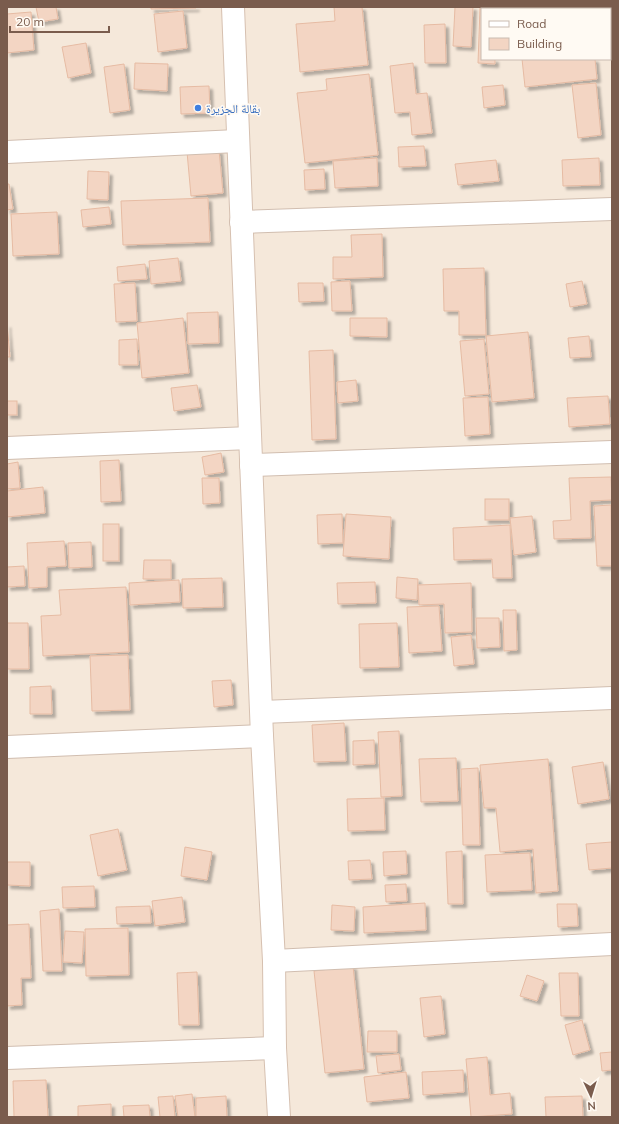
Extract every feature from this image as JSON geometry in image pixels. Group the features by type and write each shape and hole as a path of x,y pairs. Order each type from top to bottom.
{"street":[{"path":"233,7 237,141 262,736 274,961 275,1048 279,1117"},
{"path":"7,152 237,141"},
{"path":"241,222 612,209"},
{"path":"7,448 250,438"},
{"path":"251,465 612,452"},
{"path":"262,712 612,698"},
{"path":"7,747 262,736"},
{"path":"274,961 612,944"},
{"path":"7,1058 275,1048"}],"shaded area":[{"path":"7,7 612,7 612,1117 7,1117"}],"building":[{"path":"36,7 56,7 58,19 39,22"},
{"path":"151,7 196,7 196,8 151,9"},
{"path":"334,7 362,7 368,65 300,72 296,24 335,21"},
{"path":"455,7 473,7 471,47 453,46"},
{"path":"553,7 594,7 594,8"},
{"path":"480,8 481,60 495,60 495,64 478,63"},
{"path":"183,11 187,48 158,52 154,14"},
{"path":"31,12 34,50 7,53 7,14"},
{"path":"445,24 446,63 425,63 424,25"},
{"path":"86,43 91,73 68,78 62,47"},
{"path":"522,60 595,60 597,79 525,87"},
{"path":"135,63 168,64 167,91 134,89"},
{"path":"413,63 416,94 427,93 432,133 412,135 410,112 395,113 390,66"},
{"path":"124,64 130,110 110,113 104,67"},
{"path":"369,74 378,155 305,163 297,93 327,90 326,79"},
{"path":"596,83 601,135 578,138 572,85"},
{"path":"503,85 505,105 484,108 482,87"},
{"path":"209,86 210,113 181,114 180,87"},
{"path":"424,146 426,166 399,167 398,147"},
{"path":"219,150 223,193 191,196 187,152"},
{"path":"377,158 378,186 335,188 333,161"},
{"path":"599,158 600,185 563,186 562,160"},
{"path":"496,160 499,181 458,185 455,164"},
{"path":"324,169 325,189 305,190 304,170"},
{"path":"88,171 109,172 108,200 87,199"},
{"path":"7,184 9,184 13,209 7,210"},
{"path":"208,198 210,242 123,245 121,201"},
{"path":"109,207 111,224 83,227 81,210"},
{"path":"57,212 59,254 13,256 11,214"},
{"path":"382,234 383,277 333,279 333,257 352,257 351,235"},
{"path":"178,258 181,281 151,284 149,261"},
{"path":"145,264 147,279 118,281 117,267"},
{"path":"484,268 486,335 459,335 459,311 444,311 443,269"},
{"path":"350,281 352,311 332,311 331,282"},
{"path":"582,281 587,304 570,307 566,284"},
{"path":"135,283 137,321 116,322 114,284"},
{"path":"298,283 323,283 324,301 299,302"},
{"path":"218,312 219,343 188,344 187,313"},
{"path":"183,318 189,373 142,378 137,323"},
{"path":"350,318 387,318 387,337 350,336"},
{"path":"7,324 10,357 7,357"},
{"path":"528,332 534,398 492,402 486,336"},
{"path":"589,336 591,357 570,358 568,338"},
{"path":"137,339 138,365 119,365 119,340"},
{"path":"484,339 489,394 465,396 460,341"},
{"path":"333,350 336,439 312,440 309,351"},
{"path":"356,380 358,401 338,403 337,382"},
{"path":"197,385 201,407 174,411 171,388"},
{"path":"608,396 610,424 569,427 567,398"},
{"path":"488,397 490,434 465,436 463,398"},
{"path":"7,401 17,401 17,415 7,415"},
{"path":"221,453 224,472 205,475 202,457"},
{"path":"119,460 121,501 101,502 100,461"},
{"path":"18,462 20,488 7,489 7,464"},
{"path":"611,477 612,500 590,501 591,538 554,539 553,521 571,520 569,478"},
{"path":"202,478 219,478 220,503 203,504"},
{"path":"43,487 45,513 7,517 7,491"},
{"path":"485,499 509,499 509,520 485,520"},
{"path":"611,505 612,566 597,566 594,506"},
{"path":"342,514 343,543 318,544 317,515"},
{"path":"346,514 391,517 389,559 343,556"},
{"path":"532,516 536,552 514,555 510,518"},
{"path":"103,524 119,524 119,561 103,561"},
{"path":"510,525 512,578 493,578 492,559 454,560 453,528"},
{"path":"64,541 66,566 47,567 47,587 29,588 27,543"},
{"path":"91,542 92,567 69,568 68,543"},
{"path":"144,560 171,560 171,579 143,579"},
{"path":"24,566 25,586 7,587 7,567"},
{"path":"397,577 418,579 417,600 396,598"},
{"path":"222,578 223,607 183,608 182,579"},
{"path":"179,580 180,602 130,605 129,583"},
{"path":"375,582 376,603 338,604 337,583"},
{"path":"471,583 472,632 445,633 444,604 419,605 418,585"},
{"path":"126,587 129,652 43,656 41,616 61,615 59,590"},
{"path":"439,606 442,651 409,653 407,607"},
{"path":"503,610 516,610 517,650 504,651"},
{"path":"476,618 499,618 500,647 477,648"},
{"path":"7,623 28,623 29,669 7,669"},
{"path":"397,623 399,667 360,668 359,624"},
{"path":"471,635 474,664 454,666 451,637"},
{"path":"128,655 130,710 92,711 90,656"},
{"path":"231,680 233,705 214,707 212,681"},
{"path":"51,686 52,714 30,714 30,687"},
{"path":"344,723 346,761 314,762 312,725"},
{"path":"399,731 402,796 381,797 378,732"},
{"path":"374,740 375,764 353,765 353,741"},
{"path":"456,758 458,801 421,802 419,759"},
{"path":"548,759 558,891 536,893 533,849 500,852 496,808 484,808 480,765"},
{"path":"603,762 609,799 578,804 572,767"},
{"path":"478,768 480,845 463,845 461,769"},
{"path":"384,798 385,830 348,831 347,799"},
{"path":"118,829 127,870 98,876 90,835"},
{"path":"612,842 612,868 589,870 586,844"},
{"path":"185,847 212,852 207,880 181,876"},
{"path":"406,851 407,874 384,876 383,852"},
{"path":"462,851 463,904 448,904 446,852"},
{"path":"530,853 532,890 487,892 485,855"},
{"path":"370,860 372,879 349,880 348,861"},
{"path":"7,862 30,862 30,886 7,885"},
{"path":"406,884 407,901 386,902 385,885"},
{"path":"94,886 95,907 63,908 62,887"},
{"path":"182,897 185,922 155,926 152,901"},
{"path":"425,903 426,930 364,933 363,907"},
{"path":"557,904 577,904 578,926 558,927"},
{"path":"332,905 355,907 354,931 331,930"},
{"path":"150,906 151,923 117,924 116,907"},
{"path":"59,909 62,971 43,971 40,911"},
{"path":"29,924 31,978 21,978 22,1005 7,1006 7,925"},
{"path":"128,928 129,975 86,976 85,929"},
{"path":"65,931 84,932 82,963 63,962"},
{"path":"353,966 364,1069 325,1073 314,971"},
{"path":"197,972 199,1025 179,1025 177,973"},
{"path":"559,973 578,973 579,1016 561,1016"},
{"path":"527,975 544,981 537,1001 520,996"},
{"path":"441,996 445,1034 424,1037 420,998"},
{"path":"582,1020 590,1050 573,1055 565,1025"},
{"path":"368,1031 397,1031 397,1052 367,1052"},
{"path":"612,1052 612,1070 602,1071 600,1053"},
{"path":"399,1054 401,1070 378,1073 376,1056"},
{"path":"487,1057 490,1095 510,1093 512,1114 471,1117 466,1059"},
{"path":"463,1070 464,1092 423,1095 422,1072"},
{"path":"406,1072 409,1098 367,1102 364,1077"},
{"path":"46,1080 48,1117 14,1117 13,1081"},
{"path":"192,1094 195,1117 178,1117 175,1096"},
{"path":"173,1096 175,1117 160,1117 158,1097"},
{"path":"226,1096 227,1117 196,1117 196,1098"},
{"path":"582,1096 583,1117 546,1117 545,1097"},
{"path":"111,1104 111,1117 78,1117 78,1106"},
{"path":"149,1105 150,1117 124,1117 123,1106"}],"place":[{"name":"بقالة الجزيرة","path":"198,108"}]}
